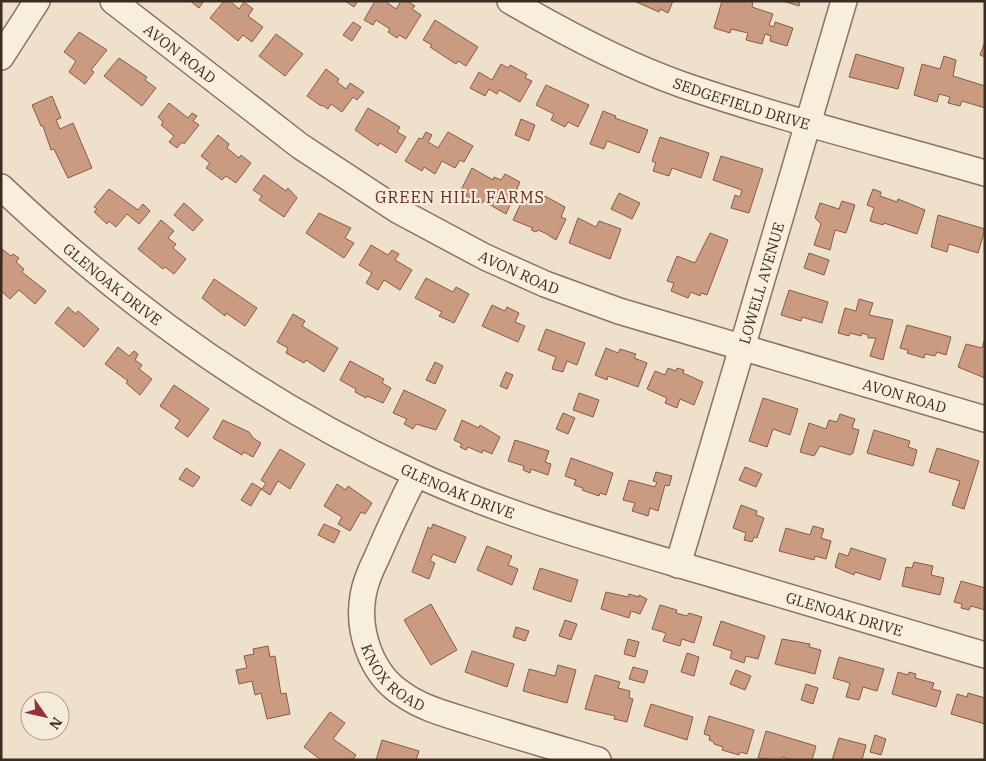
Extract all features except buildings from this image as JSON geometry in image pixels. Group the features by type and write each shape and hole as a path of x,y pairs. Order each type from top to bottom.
{"street":[{"path":"1,57 37,1"},
{"name":"AVON ROAD","path":"114,1 300,146 399,210 485,257 545,284 619,311 985,419"},
{"name":"SEDGEFIELD DRIVE","path":"510,1 555,28 617,58 683,85 985,173"},
{"name":"LOWELL AVENUE","path":"678,565 844,1"},
{"name":"GLENOAK DRIVE","path":"1,187 83,263 215,361 272,398 346,440 416,474 482,502 559,530 985,655"},
{"name":"KNOX ROAD","path":"416,474 391,524 367,580 363,596 361,616 364,636 372,657 384,676 399,692 429,708 598,760"}],"district":[{"name":"GREEN HILL FARMS","path":"460,197"}]}
